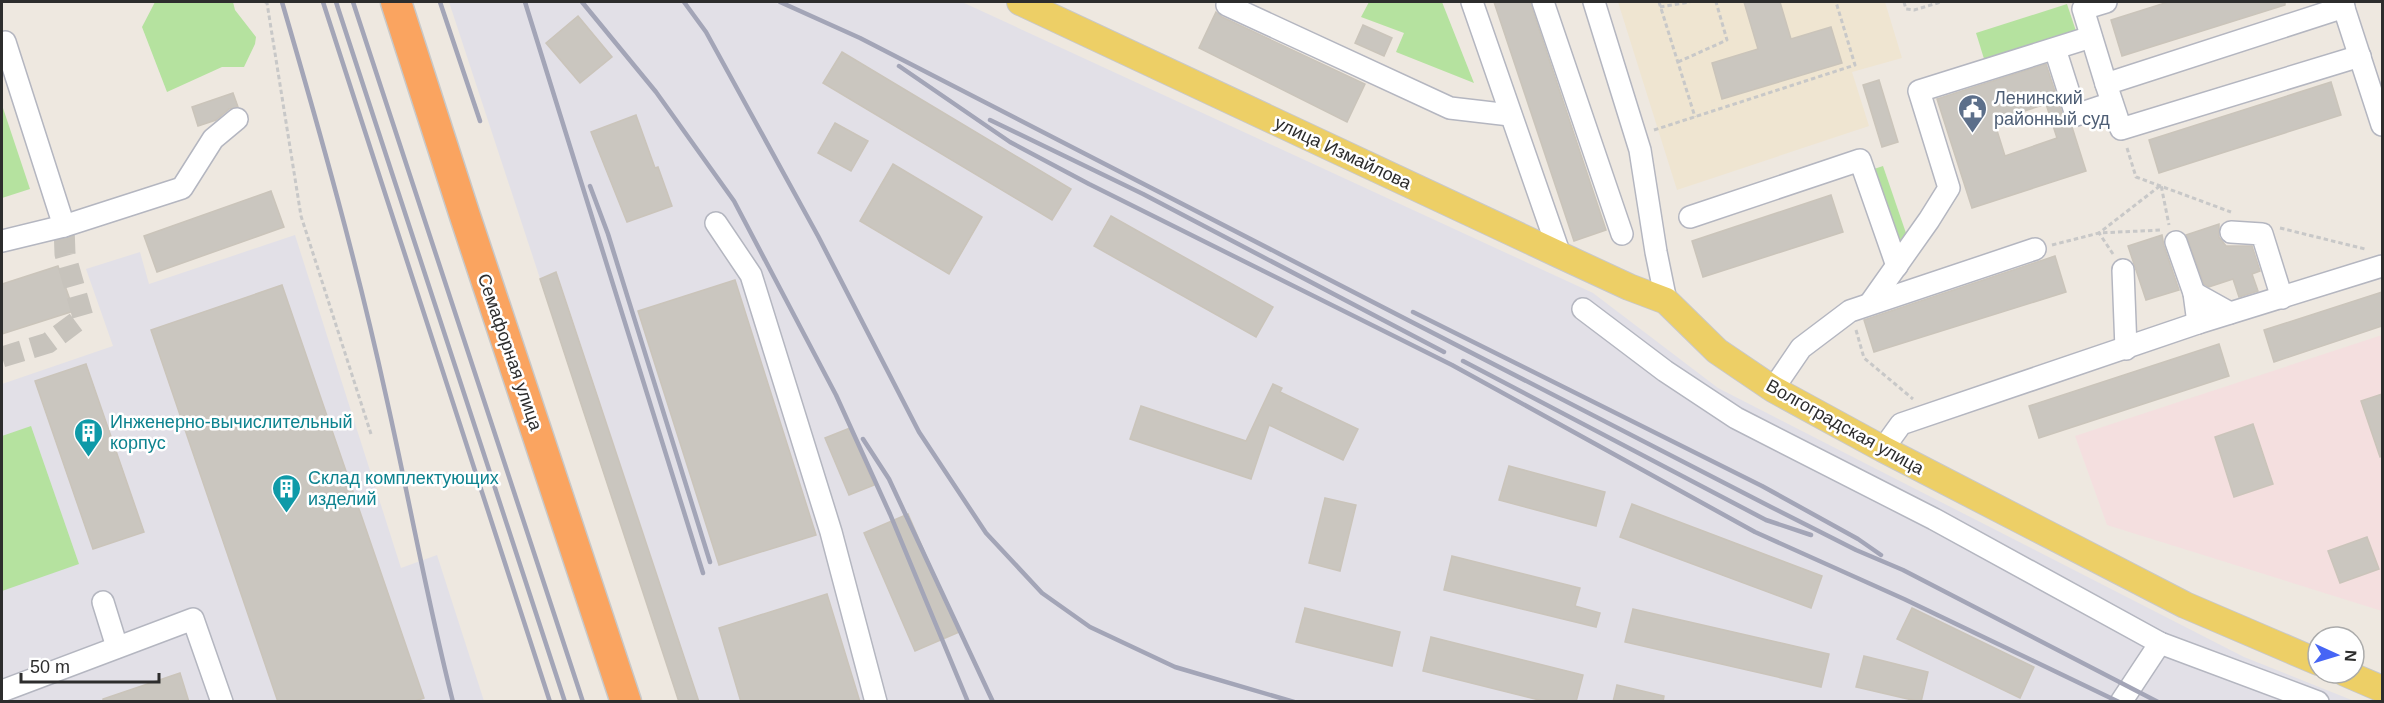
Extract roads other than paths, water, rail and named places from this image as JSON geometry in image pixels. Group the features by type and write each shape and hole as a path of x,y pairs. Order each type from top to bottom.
{"highway":[{"name":"Семафорная улица","path":"396,2 626,702"}],"main road":[{"name":"улица Измайлова","path":"1020,2 1629,287 1666,301"},
{"name":"Волгоградская улица","path":"1666,301 1717,351 1773,389 1883,449 2185,605 2306,657"},
{"path":"2366,682 2382,689"}],"street":[{"path":"1472,2 1560,255"},
{"path":"1544,2 1622,234"},
{"path":"1593,2 1640,150 1666,301"},
{"path":"2106,2 2083,9 2121,129 2360,57"},
{"path":"1227,4 1450,108 1510,115"},
{"path":"2055,49 2076,115 2109,93 2343,4 2382,125"},
{"path":"1871,302 1949,188 1919,91 2091,37"},
{"path":"2,43 5,42 64,226"},
{"path":"2,241 64,226 182,188 213,139 237,118"},
{"path":"1690,217 1860,160 1897,266"},
{"path":"716,223 751,274 831,532 876,702"},
{"path":"2235,223 2262,234 2282,298"},
{"path":"2176,242 2194,293 2198,323"},
{"path":"1773,389 1801,348 1850,311 1871,302 2035,249"},
{"path":"1883,449 1901,424 2198,323 2378,268"},
{"path":"2123,270 2126,349"},
{"path":"2194,293 2230,314"},
{"path":"1583,309 1665,371 1736,418 1934,519 2160,643 2318,702"},
{"path":"103,602 117,647"},
{"path":"2,691 193,619 222,702"},
{"path":"2121,702 2160,643"}],"tunnel":[{"path":"2,357 48,343 83,317 65,254 64,226"}],"railway":[{"path":"282,2 324,149 375,346 453,702"},
{"path":"323,2 550,702"},
{"path":"336,2 565,702"},
{"path":"353,2 583,702"},
{"path":"440,2 480,121"},
{"path":"525,2 703,573"},
{"path":"582,2 656,92 734,201 836,395 890,514 968,702"},
{"path":"684,2 706,32 818,236 919,432 986,533 1042,593 1090,627 1175,667 1294,702"},
{"path":"780,2 860,38 1771,507 1856,550 1903,570 2158,702"},
{"path":"899,66 1010,142 1089,184 1452,365 1755,532 1904,599 2119,702"},
{"path":"990,120 1143,194 1444,352"},
{"path":"590,186 608,234 710,562"},
{"path":"1413,312 1762,486 1858,539 1881,555"},
{"path":"1463,361 1766,520 1811,535"},
{"path":"863,439 889,479 993,702"}],"place":[{"name":"Ленинский районный суд","path":"1973,134"},
{"name":"Инженерно-вычислительный корпус","path":"89,458"},
{"name":"Склад комплектующих изделий","path":"287,514"}]}
